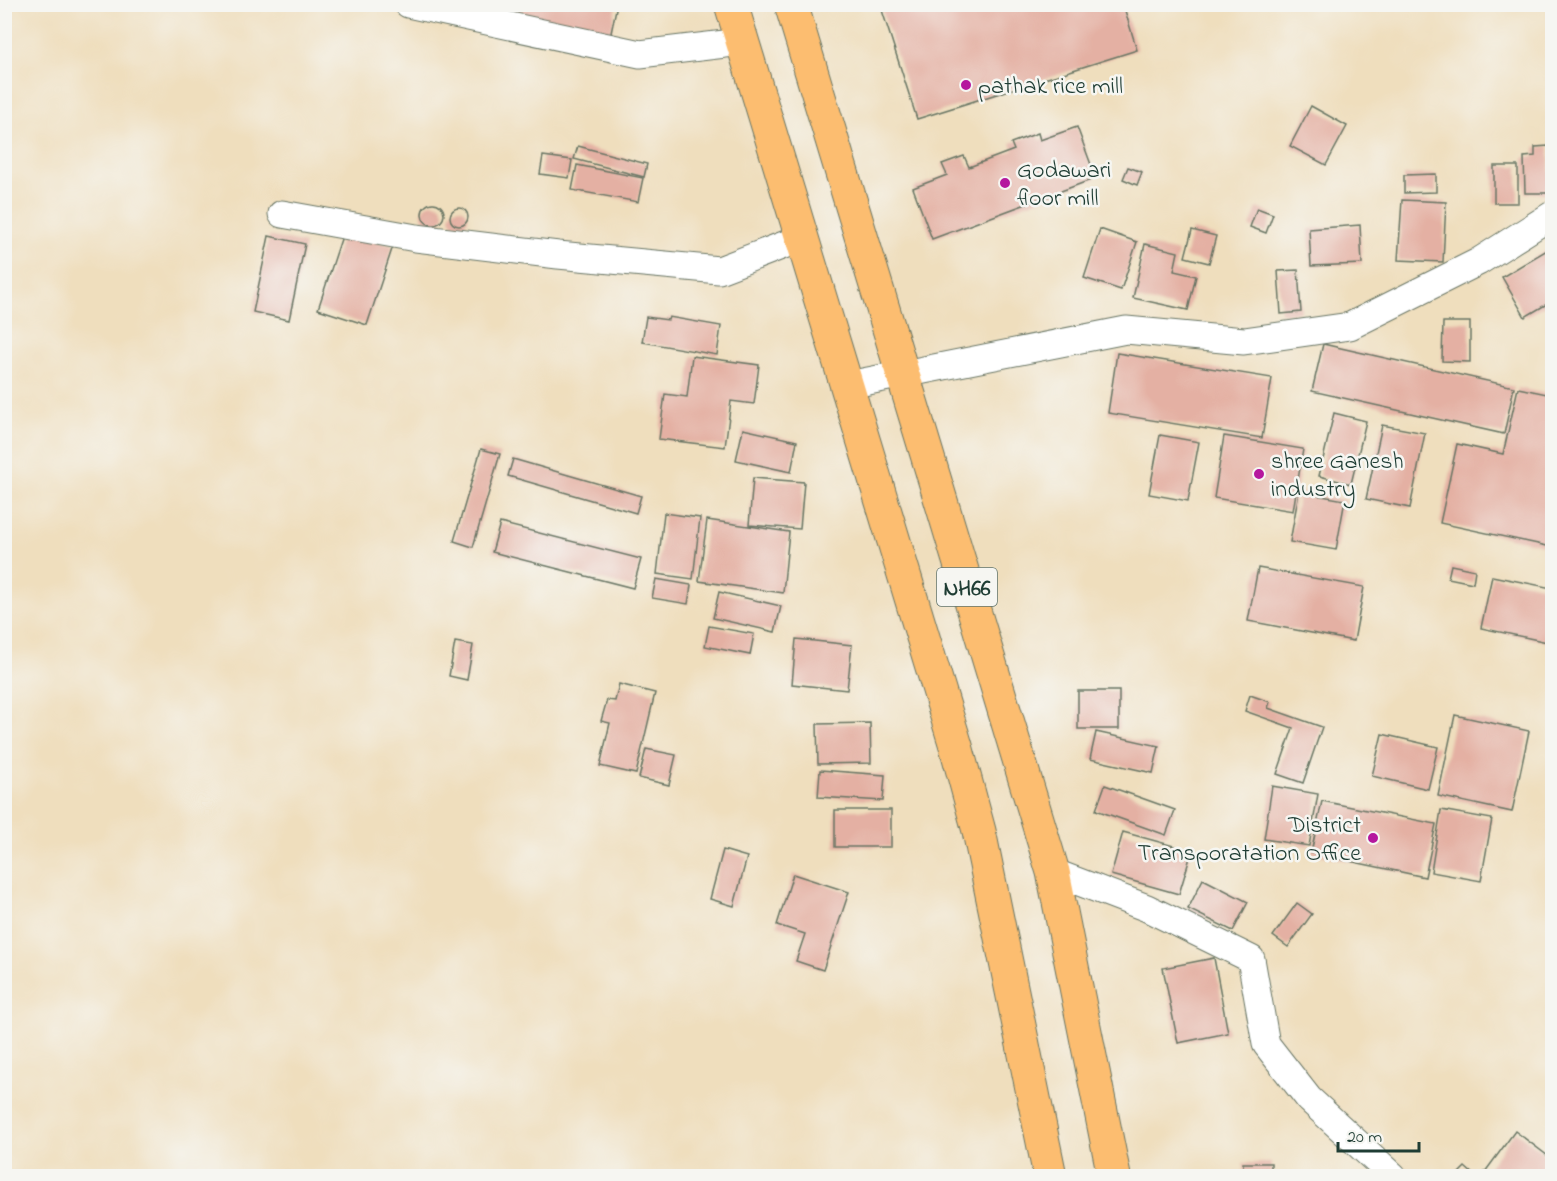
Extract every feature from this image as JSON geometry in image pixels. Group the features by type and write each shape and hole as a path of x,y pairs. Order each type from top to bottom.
{"highway":[{"name":"NH66","path":"731,4 956,746 979,831 1050,1176"},
{"name":"NH66","path":"791,4 901,373 1015,738 1053,872 1114,1176"}],"street":[{"path":"408,4 640,54 742,42"},
{"path":"282,214 416,238 558,255 719,270 802,238"},
{"path":"848,385 1126,330 1244,341 1350,326 1478,262 1552,215"},
{"path":"1053,872 1147,908 1251,959 1266,1044 1309,1099 1393,1176"}],"building":[{"path":"480,4 617,4 610,38 479,11"},
{"name":"pathak rice mill","path":"880,4 1123,4 1137,50 917,119"},
{"path":"1311,106 1347,126 1326,165 1290,146"},
{"name":"Godawari floor mill","path":"1077,127 1096,178 932,239 913,188 947,175 942,164 964,156 969,167 1014,150 1011,143 1038,133 1040,140"},
{"path":"578,146 647,164 644,177 574,159"},
{"path":"1549,146 1550,193 1525,193 1524,157 1535,156 1535,147"},
{"path":"543,156 572,160 569,178 540,174"},
{"path":"577,165 643,178 638,202 572,190"},
{"path":"1494,166 1518,166 1518,203 1494,203"},
{"path":"1128,167 1142,172 1137,185 1123,179"},
{"path":"1436,174 1436,192 1404,193 1404,175"},
{"path":"1402,200 1446,202 1443,262 1398,260"},
{"path":"433,203 441,206 444,214 441,222 433,225 425,222 422,214 425,206"},
{"path":"459,208 465,211 468,217 465,223 459,226 453,223 450,217 453,211"},
{"path":"1257,208 1273,214 1266,233 1250,227"},
{"path":"1360,225 1362,264 1311,266 1309,229"},
{"path":"1100,229 1137,242 1121,290 1084,278"},
{"path":"344,230 393,246 367,325 318,309"},
{"path":"1192,230 1216,236 1209,263 1185,257"},
{"path":"269,236 305,244 289,320 253,312"},
{"path":"1145,244 1178,252 1174,271 1196,276 1188,310 1133,298"},
{"path":"1552,247 1552,301 1525,317 1502,277"},
{"path":"1298,270 1301,312 1281,314 1278,271"},
{"path":"646,317 668,320 669,317 721,326 717,355 642,342"},
{"path":"1443,322 1470,322 1470,362 1442,361"},
{"path":"1323,344 1514,387 1504,434 1312,391"},
{"path":"1117,353 1272,378 1262,438 1108,413"},
{"path":"692,356 759,365 754,404 731,401 725,447 659,439 665,394 687,397"},
{"path":"1518,388 1552,395 1552,547 1440,523 1457,444 1503,454"},
{"path":"1334,413 1366,421 1351,484 1319,476"},
{"path":"1382,425 1425,433 1410,508 1366,499"},
{"path":"743,429 797,441 791,472 736,460"},
{"path":"1160,435 1199,442 1188,501 1149,494"},
{"name":"shree Ganesh industry","path":"1224,436 1303,449 1293,511 1214,498"},
{"path":"481,449 500,454 473,547 454,541"},
{"path":"513,459 641,496 636,513 508,476"},
{"path":"753,478 804,482 800,529 749,525"},
{"path":"1299,492 1345,500 1336,550 1290,542"},
{"path":"664,513 700,518 693,579 657,574"},
{"path":"707,520 789,532 783,593 699,581"},
{"path":"500,523 641,559 633,588 492,552"},
{"path":"1451,565 1475,570 1473,583 1448,578"},
{"path":"1258,568 1364,587 1354,641 1248,621"},
{"path":"1492,576 1552,588 1552,643 1481,628"},
{"path":"656,579 691,585 688,604 652,598"},
{"path":"719,592 781,606 775,632 713,618"},
{"path":"709,626 754,634 750,655 705,646"},
{"path":"796,639 852,645 847,690 792,684"},
{"path":"455,642 473,645 467,680 449,676"},
{"path":"619,684 655,693 636,774 600,766 610,723 601,721 607,700 615,701"},
{"path":"1078,691 1119,691 1119,729 1078,729"},
{"path":"1250,695 1270,702 1268,708 1322,727 1303,783 1277,774 1293,728 1245,711"},
{"path":"1455,715 1529,731 1512,812 1438,796"},
{"path":"870,723 871,763 818,764 817,724"},
{"path":"1096,732 1159,746 1153,773 1090,759"},
{"path":"1382,734 1438,747 1428,789 1372,776"},
{"path":"646,749 676,755 669,785 639,778"},
{"path":"820,770 885,775 883,801 818,797"},
{"path":"1105,785 1175,810 1166,835 1096,810"},
{"path":"1272,786 1318,794 1309,846 1264,839"},
{"name":"District Transporatation Office","path":"1322,801 1436,824 1425,877 1311,853"},
{"path":"835,810 891,810 891,847 835,847"},
{"path":"1441,810 1492,819 1481,881 1431,872"},
{"path":"1123,832 1192,851 1179,894 1111,875"},
{"path":"723,850 747,857 734,906 710,899"},
{"path":"793,874 849,892 823,970 796,961 805,934 777,925"},
{"path":"1203,879 1248,902 1233,931 1188,909"},
{"path":"1297,903 1312,914 1288,947 1273,936"},
{"path":"1214,958 1228,1033 1178,1043 1163,968"},
{"path":"1515,1131 1552,1159 1552,1167 1546,1176 1482,1176"},
{"path":"1243,1163 1271,1163 1271,1176 1243,1176"},
{"path":"1465,1167 1475,1176 1456,1176"}],"place":[{"name":"pathak rice mill","path":"966,85"},
{"name":"Godawari floor mill","path":"1005,183"},
{"name":"shree Ganesh industry","path":"1259,474"},
{"name":"District Transporatation Office","path":"1373,838"}]}
